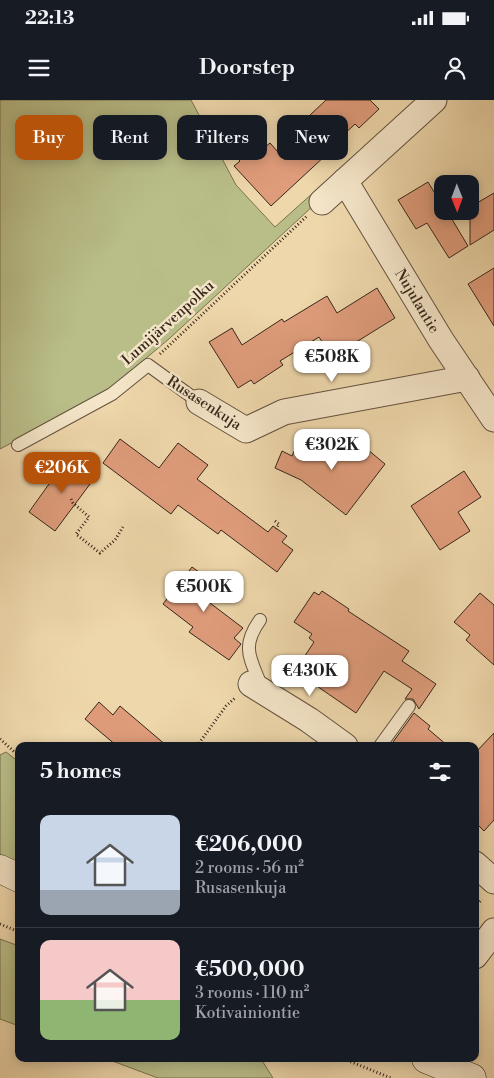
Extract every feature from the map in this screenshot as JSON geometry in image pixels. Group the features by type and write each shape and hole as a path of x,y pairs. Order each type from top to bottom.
{"main road":[{"path":"0,869 15,876"},
{"path":"433,1062 472,1078"}],"street":[{"path":"322,202 434,100"},
{"name":"Nujulantie","path":"345,181 441,340 494,419"},
{"name":"Rusasenkuja","path":"199,402 246,430 284,412 467,378"},
{"path":"258,688 309,720 339,742"},
{"path":"479,868 494,881"},
{"path":"479,951 494,931"}],"lane":[{"name":"Rusasenkuja","path":"148,365 199,402"},
{"name":"Lumijärvenpolku","path":"18,445 112,394 148,365"},
{"path":"258,688 248,647 251,634 260,620"},
{"path":"383,742 409,706"}],"path":[{"name":"Lumijärvenpolku","path":"148,365 322,202"},
{"path":"71,498 73,503 89,517 76,534 100,553 115,540 123,527"},
{"path":"275,521 279,524 276,529"},
{"path":"200,742 226,706 258,688"},
{"path":"0,741 15,753"},
{"path":"0,924 15,930"},
{"path":"353,1062 391,1078"}],"green space":[{"path":"0,100 191,100 199,115 177,115 177,160 223,160 236,185 275,227 324,183 327,193 170,338 112,387 77,409 0,449"},
{"path":"6,752 15,759 15,864 0,857 0,755"},
{"path":"0,939 15,945 15,1025 0,1019"},
{"path":"115,1062 263,1062 273,1078 158,1078"}],"building":[{"path":"326,100 370,100 379,109 359,128 355,124 348,131 348,115 310,115"},
{"path":"270,143 277,151 277,160 321,160 271,206 234,166 239,160 267,160 267,146"},
{"path":"428,182 434,192 434,220 452,220 468,246 449,258 427,223 416,229 398,200"},
{"path":"494,193 494,230 470,245 470,220 479,220 479,202"},
{"path":"494,268 494,326 468,284"},
{"path":"377,288 395,318 332,357 319,337 280,361 283,365 254,384 251,380 238,388 209,342 232,328 242,345 282,319 284,322 327,296 337,313"},
{"path":"301,436 344,455 356,440 385,464 346,515 301,480 275,468 282,451 292,456"},
{"path":"120,439 159,468 178,443 208,465 197,479 268,532 273,526 287,536 282,542 293,550 277,572 221,530 218,534 178,505 171,514 103,463"},
{"path":"69,456 96,476 55,531 29,512"},
{"path":"464,471 481,497 458,512 470,531 440,550 411,506"},
{"path":"192,567 221,588 210,603 243,628 234,638 241,644 229,660 189,632 193,627 163,604"},
{"path":"322,591 349,609 348,611 409,651 402,661 436,684 419,709 413,699 405,699 412,689 384,671 356,713 295,671 314,642 309,638 312,634 294,622 314,592 319,595"},
{"path":"480,593 494,605 494,665 466,640 470,635 454,622"},
{"path":"99,702 113,715 120,706 162,742 112,742 85,719"},
{"path":"414,713 430,726 428,729 443,742 393,742"},
{"path":"494,733 494,820 484,831 479,826 479,749"}]}
